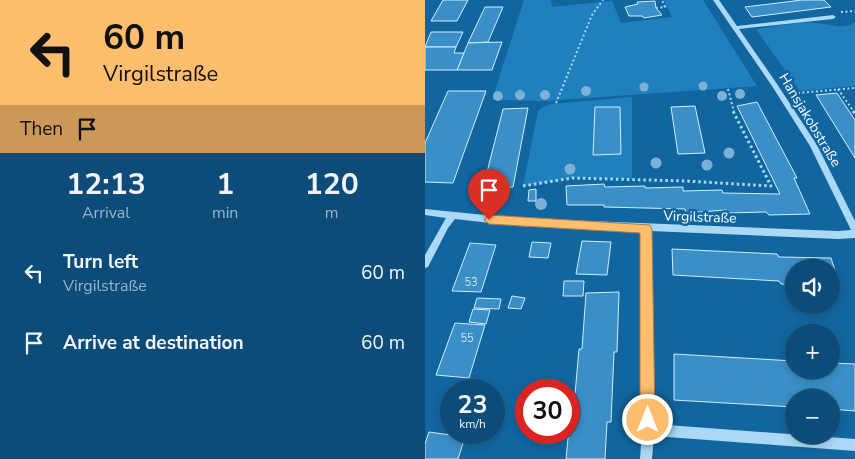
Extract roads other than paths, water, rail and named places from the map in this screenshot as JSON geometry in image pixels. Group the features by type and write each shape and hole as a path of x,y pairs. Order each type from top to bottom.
{"street":[{"name":"Hansjakobstraße","path":"717,0 813,145 855,232"},
{"path":"736,28 833,17"},
{"name":"Virgilstraße","path":"425,212 516,222 646,229 841,235 855,232"},
{"path":"425,264 445,225 452,216"},
{"path":"646,229 648,430 646,459"},
{"path":"648,430 855,445"}]}
